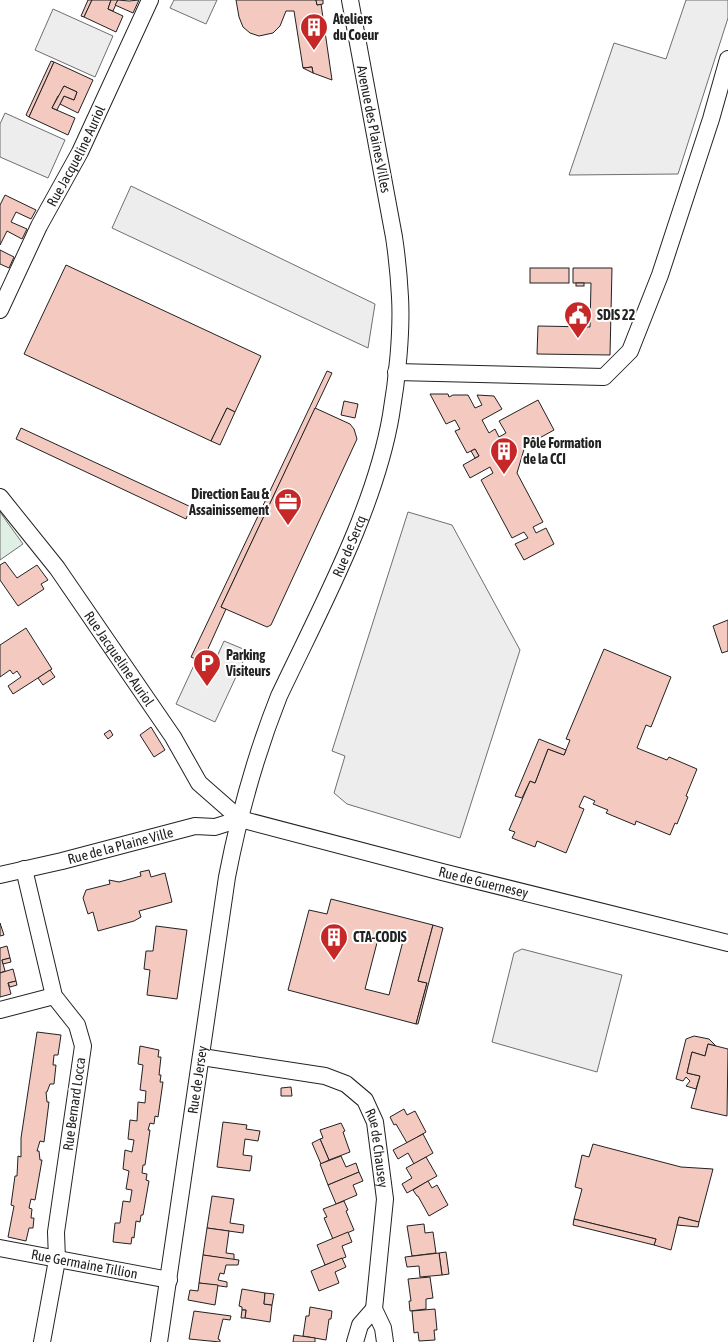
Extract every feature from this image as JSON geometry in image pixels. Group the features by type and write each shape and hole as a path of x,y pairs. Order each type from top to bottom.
{"street":[{"name":"Rue Jacqueline Auriol","path":"0,310 39,226 80,152 150,0"},
{"name":"Avenue des Plaines Villes","path":"350,0 397,259"},
{"path":"396,372 604,377 630,351 660,275 711,119 728,59"},
{"name":"Rue de Sercq","path":"240,819 257,756 278,696 348,549 380,460 391,414 396,372 400,298 397,259"},
{"name":"Rue Jacqueline Auriol","path":"0,497 57,568 173,737 199,783 240,819"},
{"name":"Rue de la Plaine Ville","path":"0,875 62,861 195,826 215,827 240,819"},
{"name":"Rue de Guernesey","path":"240,819 442,872 728,943"},
{"name":"Rue de Jersey","path":"160,1342 227,877 240,819"},
{"name":"Rue Bernard Locca","path":"24,869 54,996 77,1024 83,1046 56,1232 57,1260 42,1342"},
{"path":"0,1010 54,996"},
{"name":"Rue de Chausey","path":"202,1057 325,1076 346,1084 365,1100 375,1122 384,1199 374,1309 383,1328 385,1342"},
{"name":"Rue Germaine Tillion","path":"0,1248 169,1280"},
{"path":"355,1342 360,1326 374,1309"}],"green space":[{"path":"0,512 23,544 0,560"}],"shaded area":[{"path":"174,0 217,0 206,24 170,8"},
{"path":"686,0 728,0 728,18 678,174 569,175 614,43 666,59"},
{"path":"53,9 113,36 95,77 35,50"},
{"path":"5,113 65,140 48,178 0,157 0,124"},
{"path":"131,186 375,304 368,348 112,228"},
{"path":"408,512 452,525 520,650 460,838 347,804 334,793 345,756 332,751"},
{"name":"Parking Visiteurs","path":"224,641 248,651 215,722 176,704 195,663 211,670"},
{"path":"522,949 622,975 597,1072 492,1042 514,953"}],"building":[{"path":"88,0 92,0 84,17 81,16"},
{"path":"92,0 111,0 108,9 123,16 116,32 84,17"},
{"path":"111,0 118,0 113,11 108,9"},
{"path":"118,0 139,0 133,13 115,5"},
{"name":"Ateliers du Coeur","path":"236,0 316,0 317,5 321,4 332,80 313,73 312,67 303,68 294,11 286,11 280,26 273,33 259,36 250,33 243,27"},
{"path":"316,0 323,0 323,4 317,5"},
{"path":"51,61 54,62 29,117 26,115"},
{"path":"54,62 93,80 78,113 60,104 64,96 74,100 77,92 64,86 52,108 75,118 68,135 29,117"},
{"path":"312,67 313,73 303,68"},
{"path":"64,86 77,92 74,100 64,96 57,110 52,108"},
{"path":"5,195 36,210 31,219 16,212 11,222 27,229 22,239 7,231 0,245 0,205"},
{"path":"0,250 14,257 9,268 0,264"},
{"path":"66,265 261,356 235,412 227,408 211,441 24,354"},
{"path":"530,268 569,268 569,283 530,283"},
{"path":"573,268 612,268 610,355 537,354 538,326 590,327 591,283 573,283"},
{"path":"576,283 584,283 584,286 576,286"},
{"path":"327,371 332,373 221,607 226,609 202,662 191,657"},
{"name":"Pôle Formation de la CCI","path":"430,394 448,394 449,397 453,395 468,395 475,408 482,405 477,395 494,396 502,409 482,420 489,433 495,429 499,437 506,433 499,421 538,400 554,430 525,446 517,473 543,522 533,527 536,533 546,528 554,544 524,560 515,544 528,538 524,532 512,538 481,480 493,473 490,467 470,478 463,465 479,456 475,449 467,453 455,431 460,429 455,420 446,424"},
{"path":"344,401 358,404 355,418 341,415"},
{"path":"227,408 235,412 220,445 211,441"},
{"name":"Direction Eau & Assainissement","path":"315,408 350,424 354,429 357,439 271,625 267,627 221,607"},
{"path":"21,428 191,507 186,519 16,439"},
{"path":"475,449 479,456 475,458 471,451"},
{"path":"5,562 17,578 37,565 48,580 41,584 44,589 18,606 0,580 0,565"},
{"path":"728,620 728,651 722,653 713,626"},
{"path":"26,628 52,669 13,694 8,686 21,677 17,671 13,674 10,670 0,677 0,645"},
{"path":"604,649 671,677 651,727 646,725 637,748 667,760 669,757 697,769 677,824 675,823 670,835 636,821 635,825 606,813 608,810 593,804 595,801 584,796 579,807 584,809 566,853 537,841 535,847 512,838 515,832 509,830 530,781 535,783 548,749 564,755 570,740 566,739"},
{"path":"50,670 55,677 43,685 38,678"},
{"path":"151,727 165,750 154,757 140,735"},
{"path":"110,730 113,735 108,739 104,734"},
{"path":"539,739 566,750 564,755 548,749 535,783 530,781 522,798 515,796"},
{"path":"149,870 151,877 165,873 172,902 139,911 141,917 134,921 98,931 93,912 88,914 83,898 86,890 110,884 109,880 119,882 141,876 140,872"},
{"name":"CTA-CODIS","path":"331,899 433,925 418,981 427,983 416,1024 288,990 309,910 327,914","holes":["379,935 403,941 389,995 365,989"]},
{"path":"0,923 4,935 0,936"},
{"path":"433,925 443,928 418,1024 416,1024 427,983 418,981"},
{"path":"156,926 187,930 177,999 147,995 150,970 144,969 146,951 153,951"},
{"path":"7,946 10,958 2,960 5,971 0,973 0,948"},
{"path":"10,958 11,962 3,964 2,960"},
{"path":"13,969 16,981 8,983 11,994 0,997 0,973"},
{"path":"16,981 17,985 10,987 8,983"},
{"path":"37,1032 61,1035 58,1055 54,1055 53,1065 56,1065 54,1084 50,1084 46,1092 47,1102 49,1102 44,1142 40,1141 37,1151 39,1151 40,1160 42,1160 35,1200 31,1199 29,1208 32,1209 31,1218 34,1218 33,1228 29,1228 26,1241 8,1237 14,1206 11,1205 15,1176 17,1176 18,1156 21,1157 21,1138"},
{"path":"694,1036 709,1039 716,1046 708,1044 705,1056 692,1052 687,1073 700,1076 696,1089 686,1086 690,1081 686,1077 683,1081 676,1079 686,1039"},
{"path":"708,1044 728,1049 727,1116 691,1108 700,1076 687,1073 692,1052 705,1056"},
{"path":"140,1046 159,1050 158,1057 161,1057 159,1075 161,1075 160,1082 163,1082 158,1117 155,1116 154,1124 150,1123 148,1130 150,1130 142,1173 147,1174 146,1180 149,1181 143,1215 141,1215 140,1222 136,1221 134,1238 132,1237 131,1244 113,1242 115,1223 120,1223 123,1201 130,1202 132,1190 126,1189 129,1171 123,1169 125,1150 132,1152 134,1140 128,1139 130,1120 137,1121 138,1102 145,1103 146,1091 140,1090 143,1065 138,1064"},
{"path":"291,1087 292,1096 281,1096 281,1088"},
{"path":"404,1109 407,1115 415,1111 426,1132 407,1143 390,1117"},
{"path":"223,1122 247,1125 246,1129 260,1131 258,1141 245,1139 243,1155 252,1156 250,1171 217,1167"},
{"path":"341,1123 350,1152 329,1160 320,1139 323,1138 320,1130"},
{"path":"423,1134 433,1153 414,1164 408,1153 398,1159 393,1150"},
{"path":"320,1139 329,1160 321,1164 312,1143"},
{"path":"593,1144 681,1167 713,1169 699,1222 679,1217 671,1250 654,1245 656,1239 574,1219 582,1189 575,1187 582,1155 589,1157"},
{"path":"341,1156 346,1167 356,1163 359,1172 328,1185 320,1164"},
{"path":"426,1157 437,1176 407,1193 402,1184 412,1178 406,1168"},
{"path":"359,1172 363,1181 353,1185 357,1195 336,1204 328,1185"},
{"path":"428,1181 432,1188 437,1185 448,1205 429,1216 413,1190"},
{"path":"212,1196 234,1199 230,1223 244,1225 243,1233 207,1228"},
{"path":"344,1201 354,1230 333,1239 324,1218 327,1217 323,1209"},
{"path":"679,1217 699,1222 698,1227 677,1225"},
{"path":"574,1219 656,1239 654,1245 573,1225"},
{"path":"424,1224 425,1233 433,1232 436,1253 412,1256 407,1226"},
{"path":"207,1228 229,1231 226,1253 234,1254 234,1260 203,1255"},
{"path":"348,1232 352,1242 342,1246 346,1257 325,1265 317,1245"},
{"path":"446,1252 449,1274 442,1275 439,1253"},
{"path":"439,1253 442,1275 420,1277 419,1266 407,1267 405,1257"},
{"path":"203,1255 239,1260 238,1265 226,1265 224,1274 220,1273 218,1280 227,1282 227,1287 199,1283"},
{"path":"342,1258 346,1267 335,1272 339,1283 319,1291 311,1271"},
{"path":"430,1277 433,1298 426,1299 426,1309 410,1311 409,1301 411,1301 408,1279"},
{"path":"199,1283 218,1285 215,1305 188,1300 190,1290 198,1291"},
{"path":"242,1289 265,1293 264,1304 272,1305 270,1322 245,1318 246,1310 242,1310 242,1307 239,1306"},
{"path":"265,1293 274,1294 272,1305 264,1304"},
{"path":"310,1307 332,1311 326,1340 303,1336 306,1316 309,1316"},
{"path":"435,1309 437,1330 434,1330 435,1340 419,1341 418,1332 414,1333 412,1311"},
{"path":"242,1310 246,1310 245,1318 241,1318"},
{"path":"194,1311 231,1316 230,1320 223,1319 218,1339 220,1342 189,1339"},
{"path":"294,1335 315,1338 315,1342 293,1342"}],"place":[{"name":"Ateliers du Coeur","path":"314,51"},
{"name":"SDIS 22","path":"578,339"},
{"name":"Pôle Formation de la CCI","path":"504,475"},
{"name":"Direction Eau & Assainissement","path":"288,526"},
{"name":"Parking Visiteurs","path":"207,687"},
{"name":"CTA-CODIS","path":"334,961"}]}
